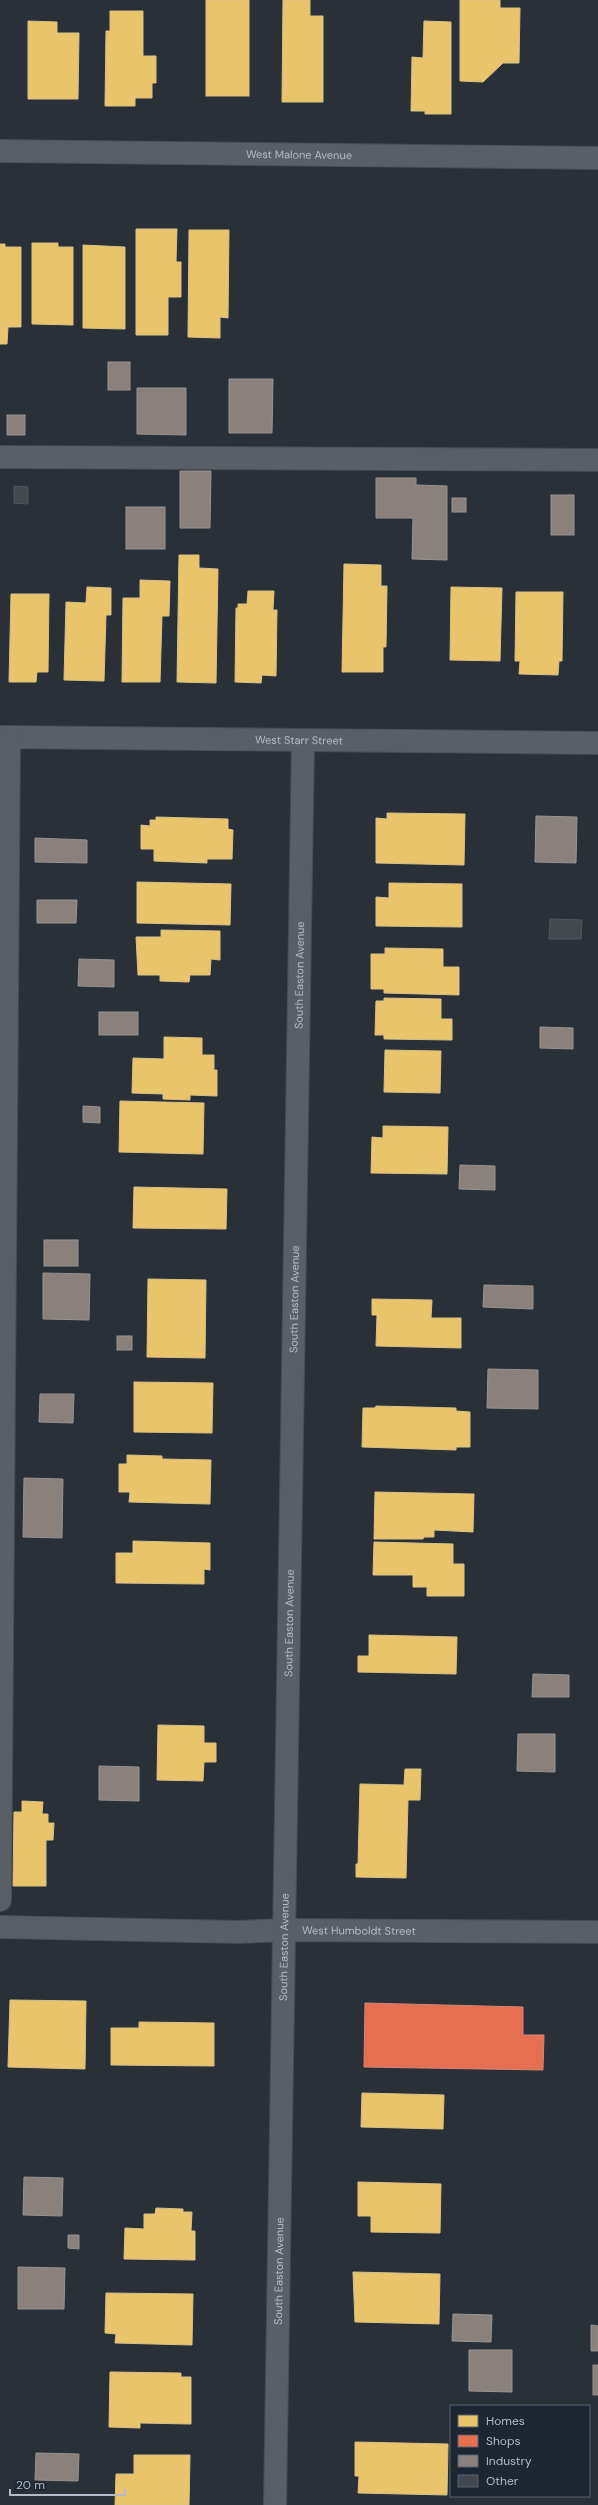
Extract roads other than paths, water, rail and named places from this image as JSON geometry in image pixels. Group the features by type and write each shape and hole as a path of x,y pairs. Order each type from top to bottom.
{"street":[{"name":"West Malone Avenue","path":"0,151 598,158"},
{"path":"0,457 598,460"},
{"path":"0,1900 4,737"},
{"name":"West Starr Street","path":"4,737 598,743"},
{"name":"South Easton Avenue","path":"275,2505 286,1930 302,741"},
{"name":"West Humboldt Street","path":"0,1927 238,1932 286,1930 598,1932"}]}
